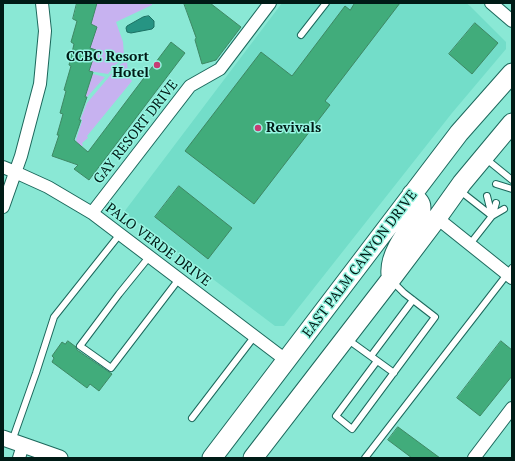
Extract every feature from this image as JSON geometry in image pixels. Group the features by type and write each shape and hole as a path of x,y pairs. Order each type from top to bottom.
{"main road":[{"name":"EAST PALM CANYON DRIVE","path":"212,458 459,133 512,73"},
{"path":"253,458 391,279 462,183 512,123"},
{"path":"391,279 390,268 399,244 420,214 422,208 421,203 412,194"}],"street":[{"path":"3,208 29,130 40,84 44,31 42,3"},
{"name":"GAY RESORT DRIVE","path":"92,213 190,86 220,69 270,3"},
{"path":"491,3 509,16"},
{"name":"PALO VERDE DRIVE","path":"3,167 48,186 92,213 286,361"},
{"path":"437,218 510,274"},
{"path":"474,458 512,408"},
{"path":"14,446 60,458"}],"lane":[{"path":"300,35 326,3"},
{"path":"483,157 512,180"},
{"path":"496,184 512,189"},
{"path":"458,189 492,216"},
{"path":"505,191 512,189"},
{"path":"487,196 492,216"},
{"path":"470,244 492,216 496,203"},
{"path":"492,216 504,209"},
{"path":"14,446 54,317 120,234"},
{"path":"149,257 80,346 111,368 179,279"},
{"path":"365,458 510,274"},
{"path":"377,361 336,416 352,429 435,317 404,293 391,279"},
{"path":"371,356 413,300"},
{"path":"192,418 254,337"},
{"path":"346,338 394,373"}],"shaded area":[{"path":"97,3 152,3 152,5 116,22 123,42 124,55 123,59 115,65 108,74 89,71 96,50 90,48 97,27 91,24"},
{"path":"282,3 466,3 506,42 506,49 452,113 284,326 275,326 124,212"},
{"path":"127,61 128,76 132,81 87,136 88,138 82,143 83,145 71,157 77,142 76,140 82,121 81,118 87,103 119,65"},
{"path":"93,74 105,77 87,97 82,96 86,93"}],"water":[{"path":"149,16 154,21 154,27 152,29 131,33 127,32 127,26 143,17"}],"building":[{"path":"77,3 97,3 91,24 97,27 90,48 96,50 89,71 93,72 85,97 87,97 79,120 81,120 74,140 88,152 171,42 185,53 89,180 74,169 78,165 52,156 59,135 57,135 63,114 60,113 66,91 64,90 71,66 69,65 74,44 71,42 77,21 73,19"},
{"path":"184,3 210,3 241,27 216,60 202,64 195,40 196,38"},
{"name":"Revivals","path":"355,3 400,3 325,101 330,105 254,204 185,151 261,52 292,76 345,6 350,10"},
{"path":"475,23 498,43 472,74 449,54"},
{"path":"179,186 232,228 208,259 155,217"},
{"path":"68,341 76,347 77,350 112,374 99,391 90,384 87,388 52,362 54,358 52,356 62,342 65,344"},
{"path":"501,341 512,350 512,376 480,416 457,398"},
{"path":"398,427 440,458 412,458 388,440"}],"place":[{"name":"CCBC Resort Hotel","path":"157,65"},
{"name":"Revivals","path":"258,128"}]}
